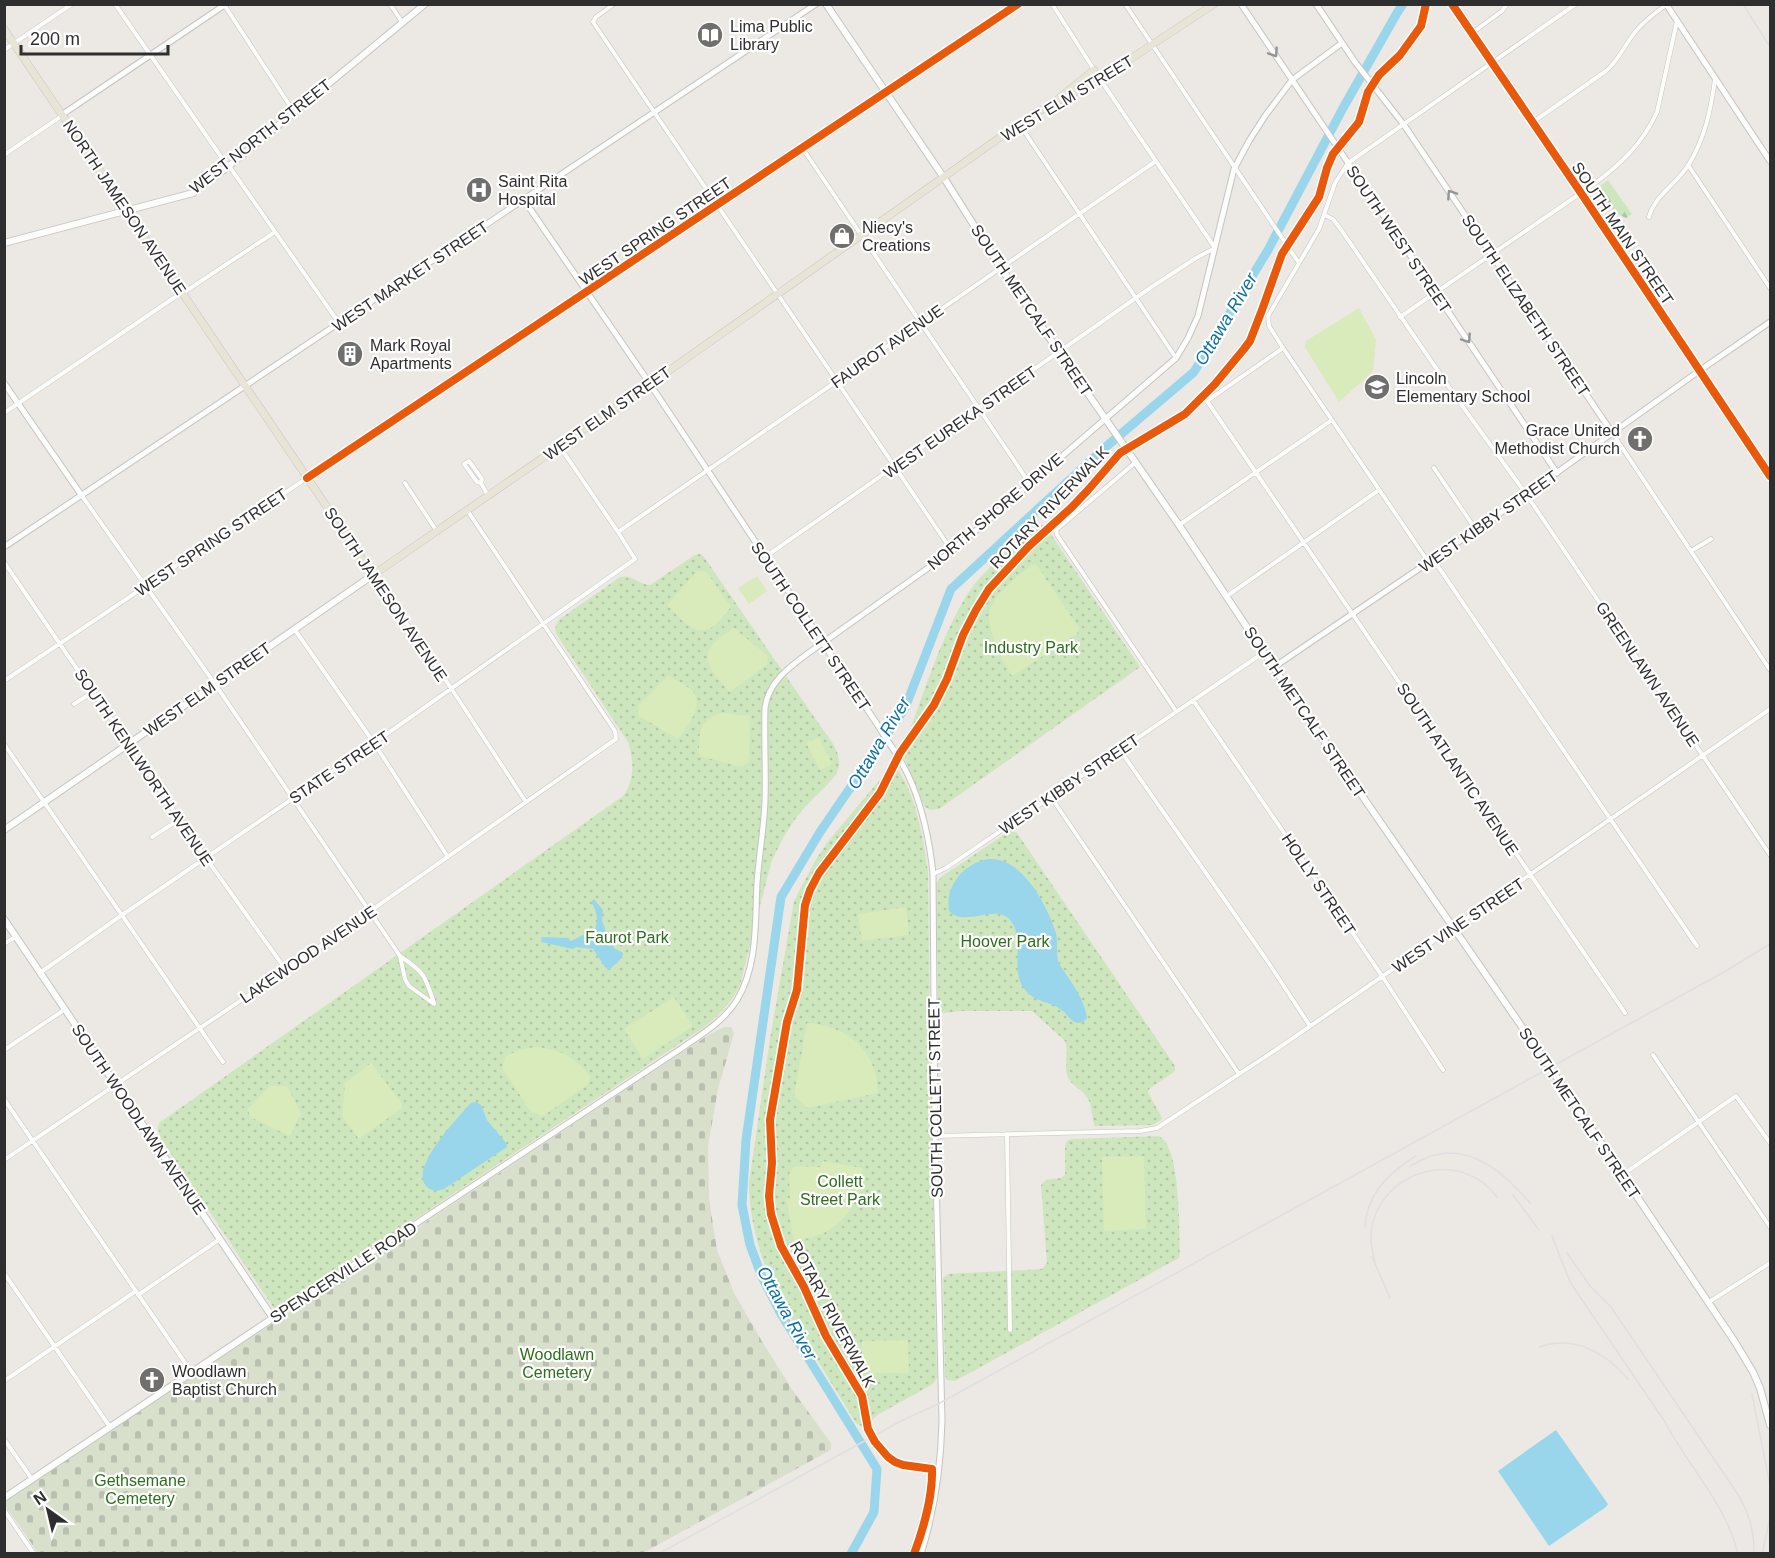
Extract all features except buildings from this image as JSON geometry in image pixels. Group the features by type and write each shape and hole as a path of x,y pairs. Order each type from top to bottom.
{"main road":[{"name":"WEST NORTH STREET","path":"4,243 193,193 229,166 425,4"},
{"name":"SOUTH METCALF STREET","path":"826,4 944,178 1001,268 1709,1302 1754,1372 1770,1425"},
{"name":"WEST ELM STREET","path":"4,830 650,384 1019,124 1100,79 1214,4"},
{"name":"NORTH JAMESON AVENUE","path":"4,28 245,387"},
{"path":"1054,104 1064,93 1094,70"},
{"name":"SOUTH JAMESON AVENUE","path":"245,387 373,575"},
{"name":"SOUTH WOODLAWN AVENUE","path":"4,919 273,1318"},
{"name":"SPENCERVILLE ROAD","path":"4,1498 273,1318"}],"street":[{"path":"4,50 72,4"},
{"path":"115,4 340,323"},
{"path":"390,4 403,23"},
{"path":"614,4 596,17 593,22 952,551"},
{"name":"WEST MARKET STREET","path":"4,548 816,4"},
{"name":"WEST SPRING STREET","path":"4,681 1018,4"},
{"path":"1052,4 1215,248"},
{"path":"1125,4 1234,170 1299,263"},
{"name":"SOUTH WEST STREET","path":"1241,4 1557,473"},
{"name":"SOUTH ELIZABETH STREET","path":"1316,4 1355,62 1404,125 1492,254 1770,670"},
{"name":"SOUTH MAIN STREET","path":"1452,4 1770,476"},
{"path":"1472,33 1502,11 1507,4"},
{"path":"1576,4 1348,163 1335,183 1319,228 1272,306 1267,319 1283,348 1379,490 1431,561 1698,946"},
{"path":"4,154 225,5 294,112"},
{"path":"1533,122 1606,71 1615,62 1635,31 1666,5 1770,161"},
{"path":"1400,316 1606,176 1628,156 1651,125 1661,98 1677,21"},
{"name":"NORTH SHORE DRIVE","path":"682,1048 727,1013 737,1000 746,981 754,949 757,882 764,816 766,701 772,686 799,660 952,551 1176,358 1198,316 1234,170 1258,126 1292,80 1342,43"},
{"path":"1649,217 1651,208 1688,165 1699,144 1710,115 1715,79"},
{"path":"1019,124 1176,358"},
{"path":"803,149 1030,484"},
{"name":"FAUROT AVENUE","path":"618,532 1156,161"},
{"path":"1688,165 1770,288"},
{"name":"SOUTH COLLETT STREET","path":"524,200 650,384 876,724 911,781 921,811 933,874 935,1136 942,1442 934,1504 921,1554"},
{"name":"GREENLAWN AVENUE","path":"1324,215 1333,219 1342,231 1460,403 1526,494 1770,855"},
{"path":"4,413 275,232"},
{"name":"WEST EUREKA STREET","path":"765,557 1188,262 1215,248"},
{"name":"WEST KIBBY STREET","path":"1274,668 1476,530 1770,322"},
{"name":"SOUTH ATLANTIC AVENUE","path":"1283,348 1207,401 1625,1013"},
{"path":"4,383 215,684 400,956 405,979 409,986 434,1004 423,973 400,956"},
{"path":"1179,525 1332,420"},
{"path":"559,447 618,532"},
{"path":"481,483 482,479 469,461 464,464 488,494"},
{"path":"1136,462 1056,530 1057,535 1176,711"},
{"path":"1434,468 1476,530"},
{"path":"405,483 436,530"},
{"path":"1227,596 1379,490"},
{"path":"466,509 544,624"},
{"name":"STATE STREET","path":"41,972 374,744 635,559 618,532"},
{"path":"1691,551 1711,539"},
{"name":"SOUTH KENILWORTH AVENUE","path":"4,562 206,858 286,970"},
{"name":"SOUTH JAMESON AVENUE","path":"373,575 526,802"},
{"name":"LAKEWOOD AVENUE","path":"4,1160 286,970 616,739 617,733 544,624"},
{"path":"295,629 448,857"},
{"name":"WEST KIBBY STREET","path":"933,874 946,868 1264,653"},
{"path":"74,704 93,692"},
{"name":"HOLLY STREET","path":"1192,700 1382,976 1443,1070"},
{"name":"WEST VINE STREET","path":"935,1136 1140,1131 1157,1128 1310,1026 1770,709"},
{"path":"4,744 223,1062"},
{"path":"1120,750 1310,1026"},
{"path":"1051,797 1239,1074"},
{"path":"152,837 180,819"},
{"path":"4,944 16,936"},
{"path":"4,1050 64,1010"},
{"name":"SPENCERVILLE ROAD","path":"273,1318 682,1048"},
{"path":"1653,1055 1770,1227"},
{"path":"1622,1175 1736,1096 1770,1143"},
{"path":"4,1099 192,1373"},
{"path":"1007,1134 1010,1329"},
{"path":"4,1381 220,1238"},
{"path":"1709,1302 1770,1263"},
{"path":"4,1273 110,1427"},
{"path":"4,1438 32,1479"},
{"path":"4,1510 34,1554"}],"green space":[{"path":"1608,180 1632,214 1626,218 1615,213 1598,188"},
{"path":"1359,308 1376,340 1373,371 1339,402 1305,347 1306,341"},
{"name":"Industry Park","path":"1041,525 1048,530 1140,667 939,809 930,810 924,806 901,750 936,659 953,620 973,586 1005,553"},
{"name":"Faurot Park","path":"700,554 832,742 839,761 836,775 795,819 771,863 740,985 733,998 703,1028 275,1310 161,1139 159,1123 623,796 630,783 632,770 628,742 557,635 556,625 560,619 620,577 628,577 650,585"},
{"path":"1036,564 1079,628 1077,634 1012,676 993,638 989,621 990,608 1008,585"},
{"path":"697,571 706,571 731,607 715,625 701,630 688,625 667,605"},
{"path":"757,576 767,591 749,604 738,588"},
{"path":"734,628 768,656 767,665 730,692 712,669 708,656 709,649 714,643"},
{"path":"668,676 689,688 697,700 694,714 678,739 639,716 637,707"},
{"path":"721,713 750,716 749,762 742,767 699,756 700,734 703,725"},
{"path":"819,737 832,764 820,770 806,743"},
{"name":"Collett Street Park","path":"893,764 901,774 913,800 928,872 937,1378 933,1384 861,1426 856,1423 774,1287 762,1258 754,1228 749,1183 770,1039 794,901 826,844"},
{"name":"Hoover Park","path":"1011,830 1017,833 1175,1066 1175,1071 1149,1089 1148,1092 1162,1118 1153,1125 1095,1126 1088,1099 1068,1078 1065,1041 1032,1011 943,1013 938,1010 936,884 941,877"},
{"path":"906,907 909,935 862,941 858,914"},
{"path":"674,997 693,1026 643,1059 624,1029"},
{"path":"807,1023 835,1029 858,1043 872,1064 878,1093 807,1108 794,1096"},
{"name":"Woodlawn Cemetery","path":"724,1027 731,1027 734,1033 718,1089 708,1146 709,1199 717,1250 734,1293 793,1391 831,1443 829,1451 643,1553 38,1553 4,1501 710,1034"},
{"path":"535,1047 566,1055 578,1063 590,1076 589,1084 543,1116 531,1112 502,1068 505,1057 518,1050"},
{"path":"371,1063 402,1104 401,1109 359,1139 342,1116 345,1083"},
{"path":"270,1086 287,1086 301,1113 290,1136 250,1117 248,1109"},
{"path":"1158,1136 1166,1142 1175,1170 1179,1208 1179,1258 955,1381 947,1380 945,1375 943,1278 949,1274 1042,1269 1047,1263 1041,1185 1046,1180 1061,1178 1065,1175 1067,1141"},
{"path":"1144,1156 1146,1229 1104,1231 1102,1157"},
{"path":"822,1161 862,1168 859,1191 849,1211 834,1227 813,1237 794,1241 786,1199 790,1198 789,1174 794,1166 820,1167"},
{"path":"908,1340 909,1373 862,1373 862,1341"}],"water":[{"path":"989,859 1001,860 1013,866 1023,874 1040,897 1056,933 1058,961 1084,1007 1087,1018 1081,1023 1070,1019 1055,1006 1033,997 1023,987 1018,971 1017,936 1010,920 1004,915 963,917 956,916 949,911 950,892 958,877 972,865"},
{"path":"594,899 603,910 602,920 609,941 623,954 622,958 609,970 593,949 576,947 573,949 541,942 542,937 568,938 571,941 583,935 590,937 597,920 591,902"},
{"path":"476,1102 481,1105 487,1120 507,1147 444,1189 437,1191 430,1189 423,1178 429,1157 444,1134 466,1108"},
{"path":"1556,1430 1608,1504 1549,1546 1498,1471"}],"waterway":[{"name":"Ottawa River","path":"851,1554 874,1512 877,1469 781,1314 762,1277 750,1245 742,1205 746,1140 781,897 820,832 905,708 951,589 1101,451 1194,372 1268,250 1343,108 1403,4"}],"railway":[{"path":"1743,4 1770,47"},
{"path":"658,1554 901,1421 938,1404 1724,972 1770,944"},
{"path":"1410,1166 1435,1155 1463,1154 1500,1173 1530,1203"},
{"path":"1365,1228 1366,1216 1374,1195 1388,1177 1416,1156"},
{"path":"1375,1263 1371,1237 1373,1222 1381,1203 1394,1188 1410,1178 1428,1171 1447,1170 1465,1173 1483,1182 1497,1197"},
{"path":"1513,1195 1539,1230"},
{"path":"1552,1236 1570,1282 1716,1502 1725,1518 1738,1554"},
{"path":"1567,1253 1590,1286 1611,1307 1735,1490 1750,1520 1754,1554"},
{"path":"1372,1257 1390,1298"},
{"path":"1539,1347 1564,1343 1588,1348 1609,1361 1628,1379"},
{"path":"1752,1394 1770,1485"},
{"path":"1762,1554 1770,1518"}],"cycle path":[{"path":"307,478 1018,4"},
{"name":"ROTARY RIVERWALK","path":"914,1554 927,1512 932,1469 895,1462 875,1442 868,1429 862,1396 826,1336 804,1287 781,1246 771,1214 769,1196 772,1163 770,1120 787,1022 797,990 805,905 819,873 880,793 900,753 934,705 947,679 963,635 989,589 1029,546 1072,507 1120,453 1185,414 1215,384 1250,341 1282,254 1319,197 1333,154 1359,122 1368,92 1379,75 1400,55 1421,26 1426,4"},
{"path":"1452,4 1770,476"}],"place":[{"name":"Lima Public Library","path":"710,35"},
{"name":"Saint Rita Hospital","path":"479,190"},
{"name":"Niecy's Creations","path":"842,236"},
{"name":"Mark Royal Apartments","path":"350,354"},
{"name":"Lincoln Elementary School","path":"1377,387"},
{"name":"Grace United Methodist Church","path":"1640,439"},
{"name":"Woodlawn Baptist Church","path":"152,1380"}],"park label":[{"name":"Gethsemane Cemetery","path":"140,1489"}]}
